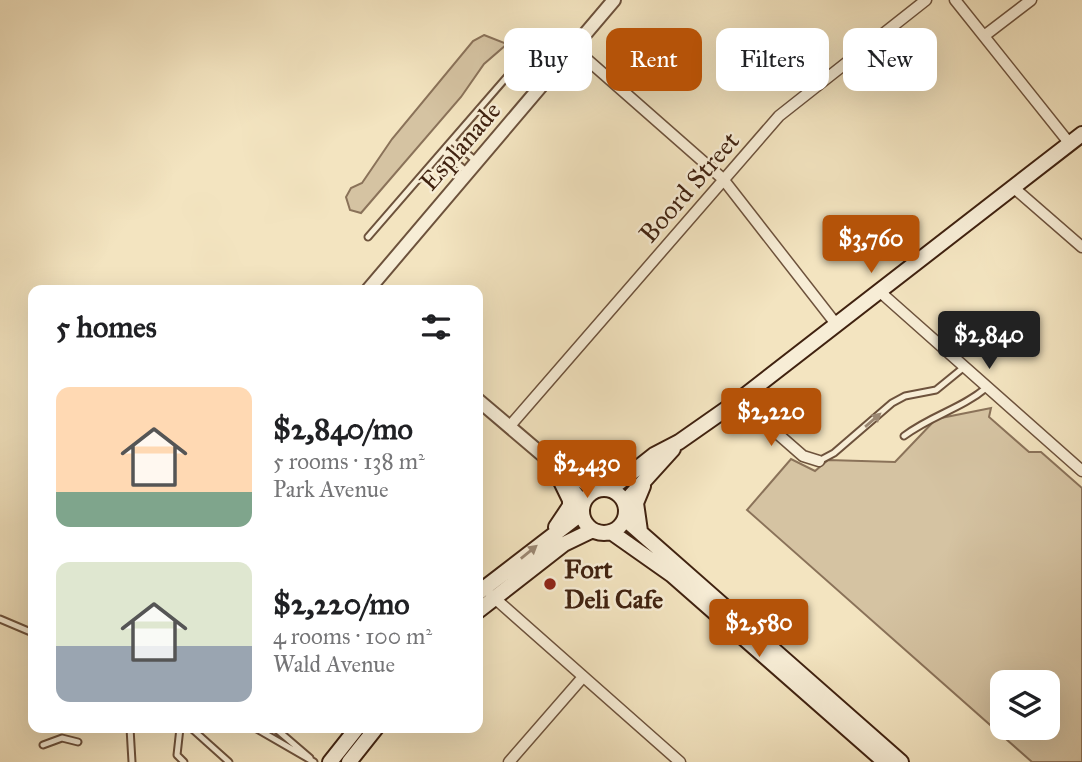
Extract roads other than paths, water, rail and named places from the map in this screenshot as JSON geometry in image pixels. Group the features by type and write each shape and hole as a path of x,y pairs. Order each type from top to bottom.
{"main road":[{"path":"485,593 603,489 679,442 739,400 1082,134"},
{"path":"611,532 625,519 625,502 679,442"},
{"path":"552,463 569,506 552,534"},
{"path":"640,531 636,503 640,490 654,471"},
{"path":"603,489 625,502"},
{"path":"582,508 593,530"},
{"path":"625,519 901,762"},
{"path":"485,593 564,544 593,530 611,532 672,575 885,762"},
{"path":"330,762 353,733"},
{"path":"349,762 372,733"}],"street":[{"name":"Esplanade","path":"591,28 614,0"},
{"name":"Boord Street","path":"509,427 779,116 926,0"},
{"path":"955,0 1070,144"},
{"path":"984,36 1031,0"},
{"path":"592,64 723,179 836,324"},
{"name":"Esplanade","path":"372,285 537,91"},
{"path":"1014,188 1082,247"},
{"path":"879,291 1082,471"},
{"path":"739,400 803,456 819,461"},
{"path":"483,404 552,463 603,489"},
{"path":"552,463 582,508"},
{"path":"485,593 680,762"},
{"path":"509,762 583,677"}],"lane":[{"path":"368,237 504,80"},
{"path":"452,141 477,162"},
{"path":"443,151 467,172"},
{"path":"819,461 834,453 892,403 905,396 936,390 963,368"},
{"path":"904,436 926,419 971,401 986,388"},
{"path":"0,619 28,631"},
{"path":"130,733 132,762"},
{"path":"179,733 177,755 184,762"},
{"path":"197,733 229,762"},
{"path":"264,733 314,762"},
{"path":"282,733 314,762"},
{"path":"43,745 62,738 78,742"}],"place":[{"name":"Fort Deli Cafe","path":"550,584"}]}
